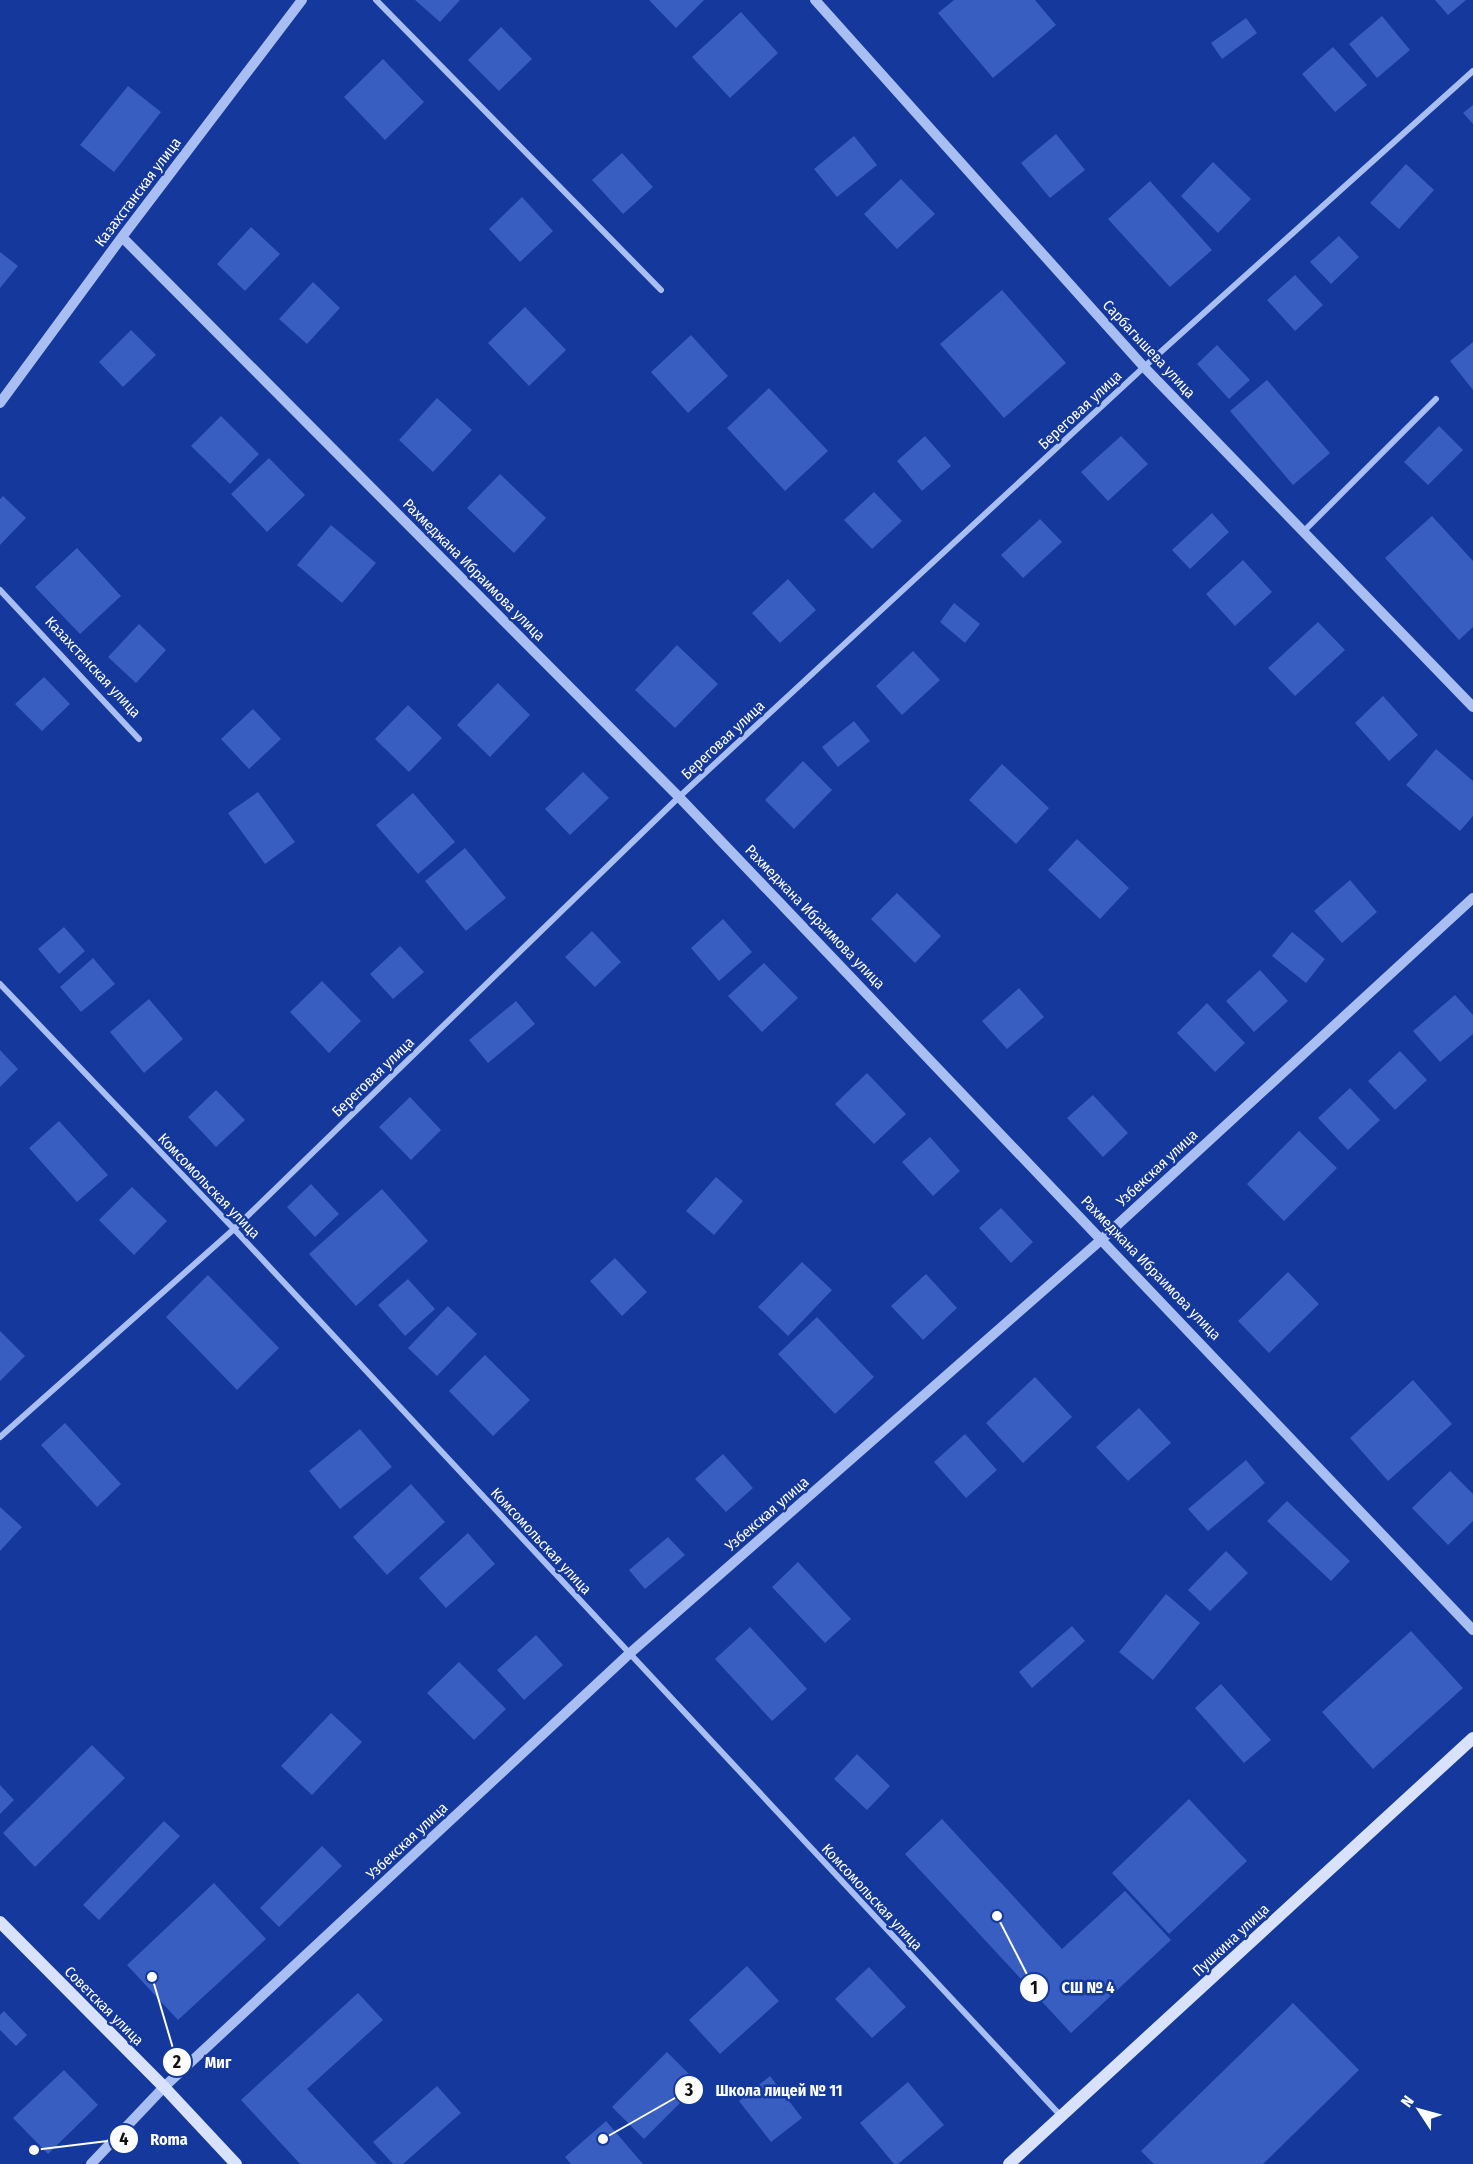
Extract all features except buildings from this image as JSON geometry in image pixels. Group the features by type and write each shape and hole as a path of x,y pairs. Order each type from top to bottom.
{"main road":[{"name":"Пушкина улица","path":"1010,2164 1473,1738"},
{"name":"Советская улица","path":"0,1922 164,2087 236,2164"}],"street":[{"name":"Казахстанская улица","path":"0,403 122,237 302,0"},
{"path":"376,0 661,290"},
{"name":"Сарбагышева улица","path":"815,0 1144,367 1473,707"},
{"name":"Береговая улица","path":"0,1437 234,1229 679,797 1144,367 1473,71"},
{"name":"Рахмеджана Ибраимова улица","path":"122,237 679,797 1473,1630"},
{"path":"1303,532 1436,399"},
{"name":"Казахстанская улица","path":"0,590 139,739"},
{"name":"Узбекская улица","path":"91,2164 164,2087 629,1654 1102,1239 1473,898"},
{"name":"Комсомольская улица","path":"0,984 234,1229 1062,2116"}],"place":[{"name":"СШ № 4","path":"997,1916"},
{"name":"Миг","path":"152,1977"},
{"name":"Школа лицей № 11","path":"603,2139"},
{"name":"Roma","path":"34,2150"}]}
